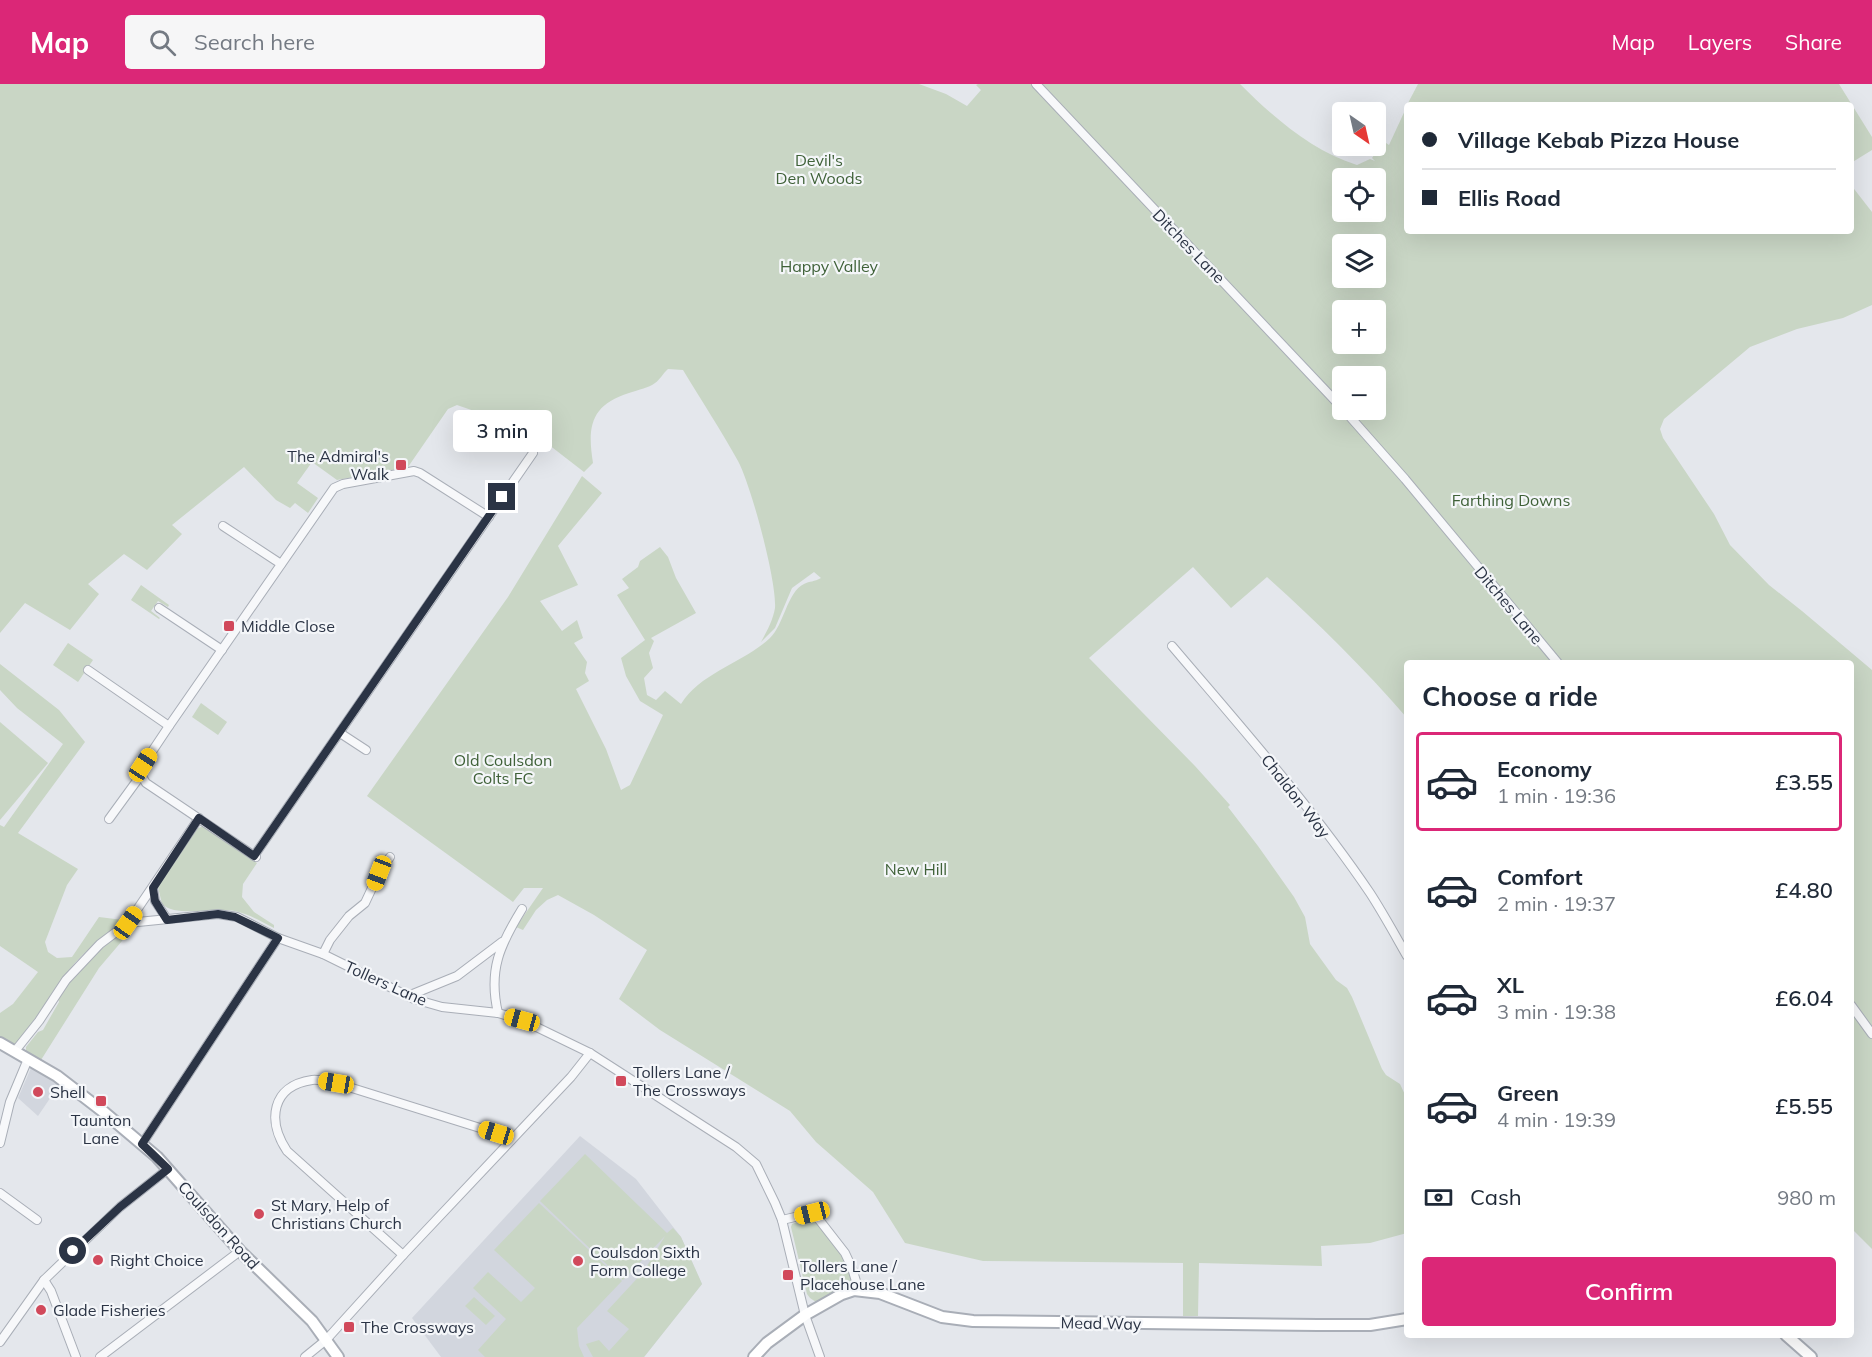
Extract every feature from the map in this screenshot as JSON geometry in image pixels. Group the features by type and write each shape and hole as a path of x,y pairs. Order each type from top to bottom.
{"street":[{"name":"Ditches Lane","path":"1036,84 1332,397"},
{"name":"Ditches Lane","path":"1353,420 1405,479 1556,660"},
{"path":"141,775 146,783 256,857 533,453"},
{"path":"109,819 141,775 143,765 169,726 334,488 343,483 414,471 489,517"},
{"path":"224,526 281,564"},
{"path":"159,608 222,650"},
{"name":"Chaldon Way","path":"1172,646 1242,727 1308,810 1370,894 1404,951"},
{"path":"88,670 169,726"},
{"path":"339,733 366,750"},
{"path":"15,1051 39,1021 66,980 100,944 128,923 199,818"},
{"path":"322,954 349,916 365,903 379,873 390,857"},
{"path":"153,888 155,901 167,920"},
{"path":"498,1013 494,980 503,941 522,909"},
{"name":"Tollers Lane","path":"128,923 218,914 235,917 278,938 322,954 408,996 442,1007 498,1013 522,1020 590,1053 736,1147 756,1164 766,1181 782,1220 805,1316 820,1357"},
{"path":"142,1144 278,938"},
{"path":"408,996 457,976 503,941"},
{"path":"1854,1009 1872,1034"},
{"name":"Coulsdon Road","path":"0,1043 57,1076 142,1144 168,1169 240,1251 312,1321 338,1357"},
{"path":"305,1357 326,1340 403,1255 572,1077 590,1053"},
{"path":"0,1142 13,1092 28,1059"},
{"path":"403,1255 287,1151 278,1138 274,1117 279,1099 294,1086 314,1079 336,1083 512,1140"},
{"path":"0,1342 44,1280 120,1207 168,1169"},
{"path":"0,1193 37,1220"},
{"path":"782,1220 812,1213 817,1217 845,1253 859,1291"},
{"path":"100,1357 240,1251"},
{"path":"44,1280 51,1291 76,1357"},
{"name":"Mead Way","path":"754,1357 767,1343 805,1316 842,1294 859,1291 880,1293 942,1317 973,1321 1370,1325 1404,1319"},
{"path":"1789,1338 1811,1357"}],"shaded area":[{"path":"31,1068 59,1085 38,1116 18,1098"},
{"name":"Coulsdon Sixth Form College","path":"580,1136 636,1179 681,1237 702,1284 644,1357 441,1357 412,1318"}],"green space":[{"path":"0,84 919,84 946,94 967,106 981,90 976,85 978,84 1240,84 1294,132 1332,156 1357,165 1370,159 1375,161 1372,158 1373,156 1386,156 1386,143 1389,145 1404,112 1404,234 1854,234 1854,189 1872,212 1872,305 1843,318 1797,329 1750,347 1664,419 1660,429 1663,438 1714,514 1730,545 1769,585 1872,670 1872,1249 1854,1231 1854,660 1404,660 1404,715 1339,645 1267,577 1231,608 1193,567 1089,658 1230,805 1228,807 1294,897 1305,917 1310,944 1336,980 1347,988 1382,1069 1386,1075 1400,1084 1404,1093 1404,1234 1370,1243 1321,1246 1322,1266 1199,1263 1198,1316 1183,1316 1183,1263 983,1261 905,1243 873,1192 816,1142 790,1111 660,1030 619,999 647,950 594,915 558,895 547,900 536,910 523,930 516,927 543,888 524,888 513,902 367,796 508,597 582,476 602,493 558,546 578,585 540,601 562,631 577,620 583,638 574,643 587,662 585,673 589,681 576,689 606,749 621,790 630,785 663,715 640,701 626,676 621,658 645,640 617,595 629,588 622,579 638,567 640,561 660,547 668,557 676,578 696,613 651,638 654,641 649,653 653,668 644,678 647,695 656,700 665,691 681,704 700,684 770,638 798,588 821,578 814,572 792,588 775,628 761,642 773,617 775,595 756,511 738,461 683,370 668,369 652,385 616,398 599,411 592,428 593,463 584,472 531,431 457,405 448,409 408,467 337,480 312,462 297,483 318,498 308,513 295,503 290,508 276,500 244,467 172,525 182,534 147,570 124,554 88,584 99,594 70,630 25,603 0,633"},
{"path":"1418,84 1839,84 1850,102 1409,102"},
{"path":"1854,108 1872,137 1872,150 1854,161"},
{"path":"141,585 169,605 168,607 158,601 151,611 159,619 131,600"},
{"path":"68,643 93,660 78,682 53,665"},
{"path":"0,664 59,710 85,742 18,833 78,869 67,885 45,942 48,952 57,958 72,957 99,917 123,920 76,962 13,1046 0,1038 0,1013 13,1004 38,972 0,946 0,825 4,827 63,744 17,708 0,690"},
{"path":"201,703 227,722 218,735 192,717"},
{"path":"0,722 48,763 0,820"},
{"path":"203,826 257,863 243,884 242,897 254,912 274,925 274,928 235,911 186,911 169,908 162,904 158,887 196,829"},
{"path":"129,927 122,941 99,968 41,1060 26,1052 26,1047 38,1032 43,1030 59,1002 58,998 74,977 99,951"},
{"path":"585,1154 667,1233 673,1228 681,1237 702,1284 644,1357 593,1357 586,1344 599,1340 609,1351 629,1329 607,1311 644,1271 665,1236 623,1280 540,1201"},
{"path":"539,1203 622,1281 577,1328 579,1346 584,1357 485,1357 478,1350 506,1319 473,1288 488,1272 521,1302 535,1288 494,1250"},
{"path":"809,1218 815,1221 844,1257 853,1285 816,1302 807,1294 791,1227 792,1224"},
{"path":"474,1297 495,1316 486,1325 465,1306"}],"place":[{"name":"The Admiral's Walk","path":"401,465"},
{"name":"Middle Close","path":"229,626"},
{"name":"Tollers Lane / The Crossways","path":"621,1081"},
{"name":"Shell","path":"38,1092"},
{"name":"Taunton Lane","path":"101,1101"},
{"name":"St Mary, Help of Christians Church","path":"259,1214"},
{"name":"Right Choice","path":"98,1260"},
{"name":"Coulsdon Sixth Form College","path":"578,1261"},
{"name":"Tollers Lane / Placehouse Lane","path":"788,1275"},
{"name":"Glade Fisheries","path":"41,1310"},
{"name":"The Crossways","path":"349,1327"}],"route":[{"path":"73,1251 120,1207 168,1169 142,1144 278,938 237,917 218,914 167,920 155,901 153,888 199,818 254,856 502,497"}],"park label":[{"name":"Devil's Den Woods","path":"819,169"},
{"name":"Happy Valley","path":"829,266"},
{"name":"Farthing Downs","path":"1511,500"},
{"name":"Old Coulsdon Colts FC","path":"503,769"},
{"name":"New Hill","path":"916,869"}]}
